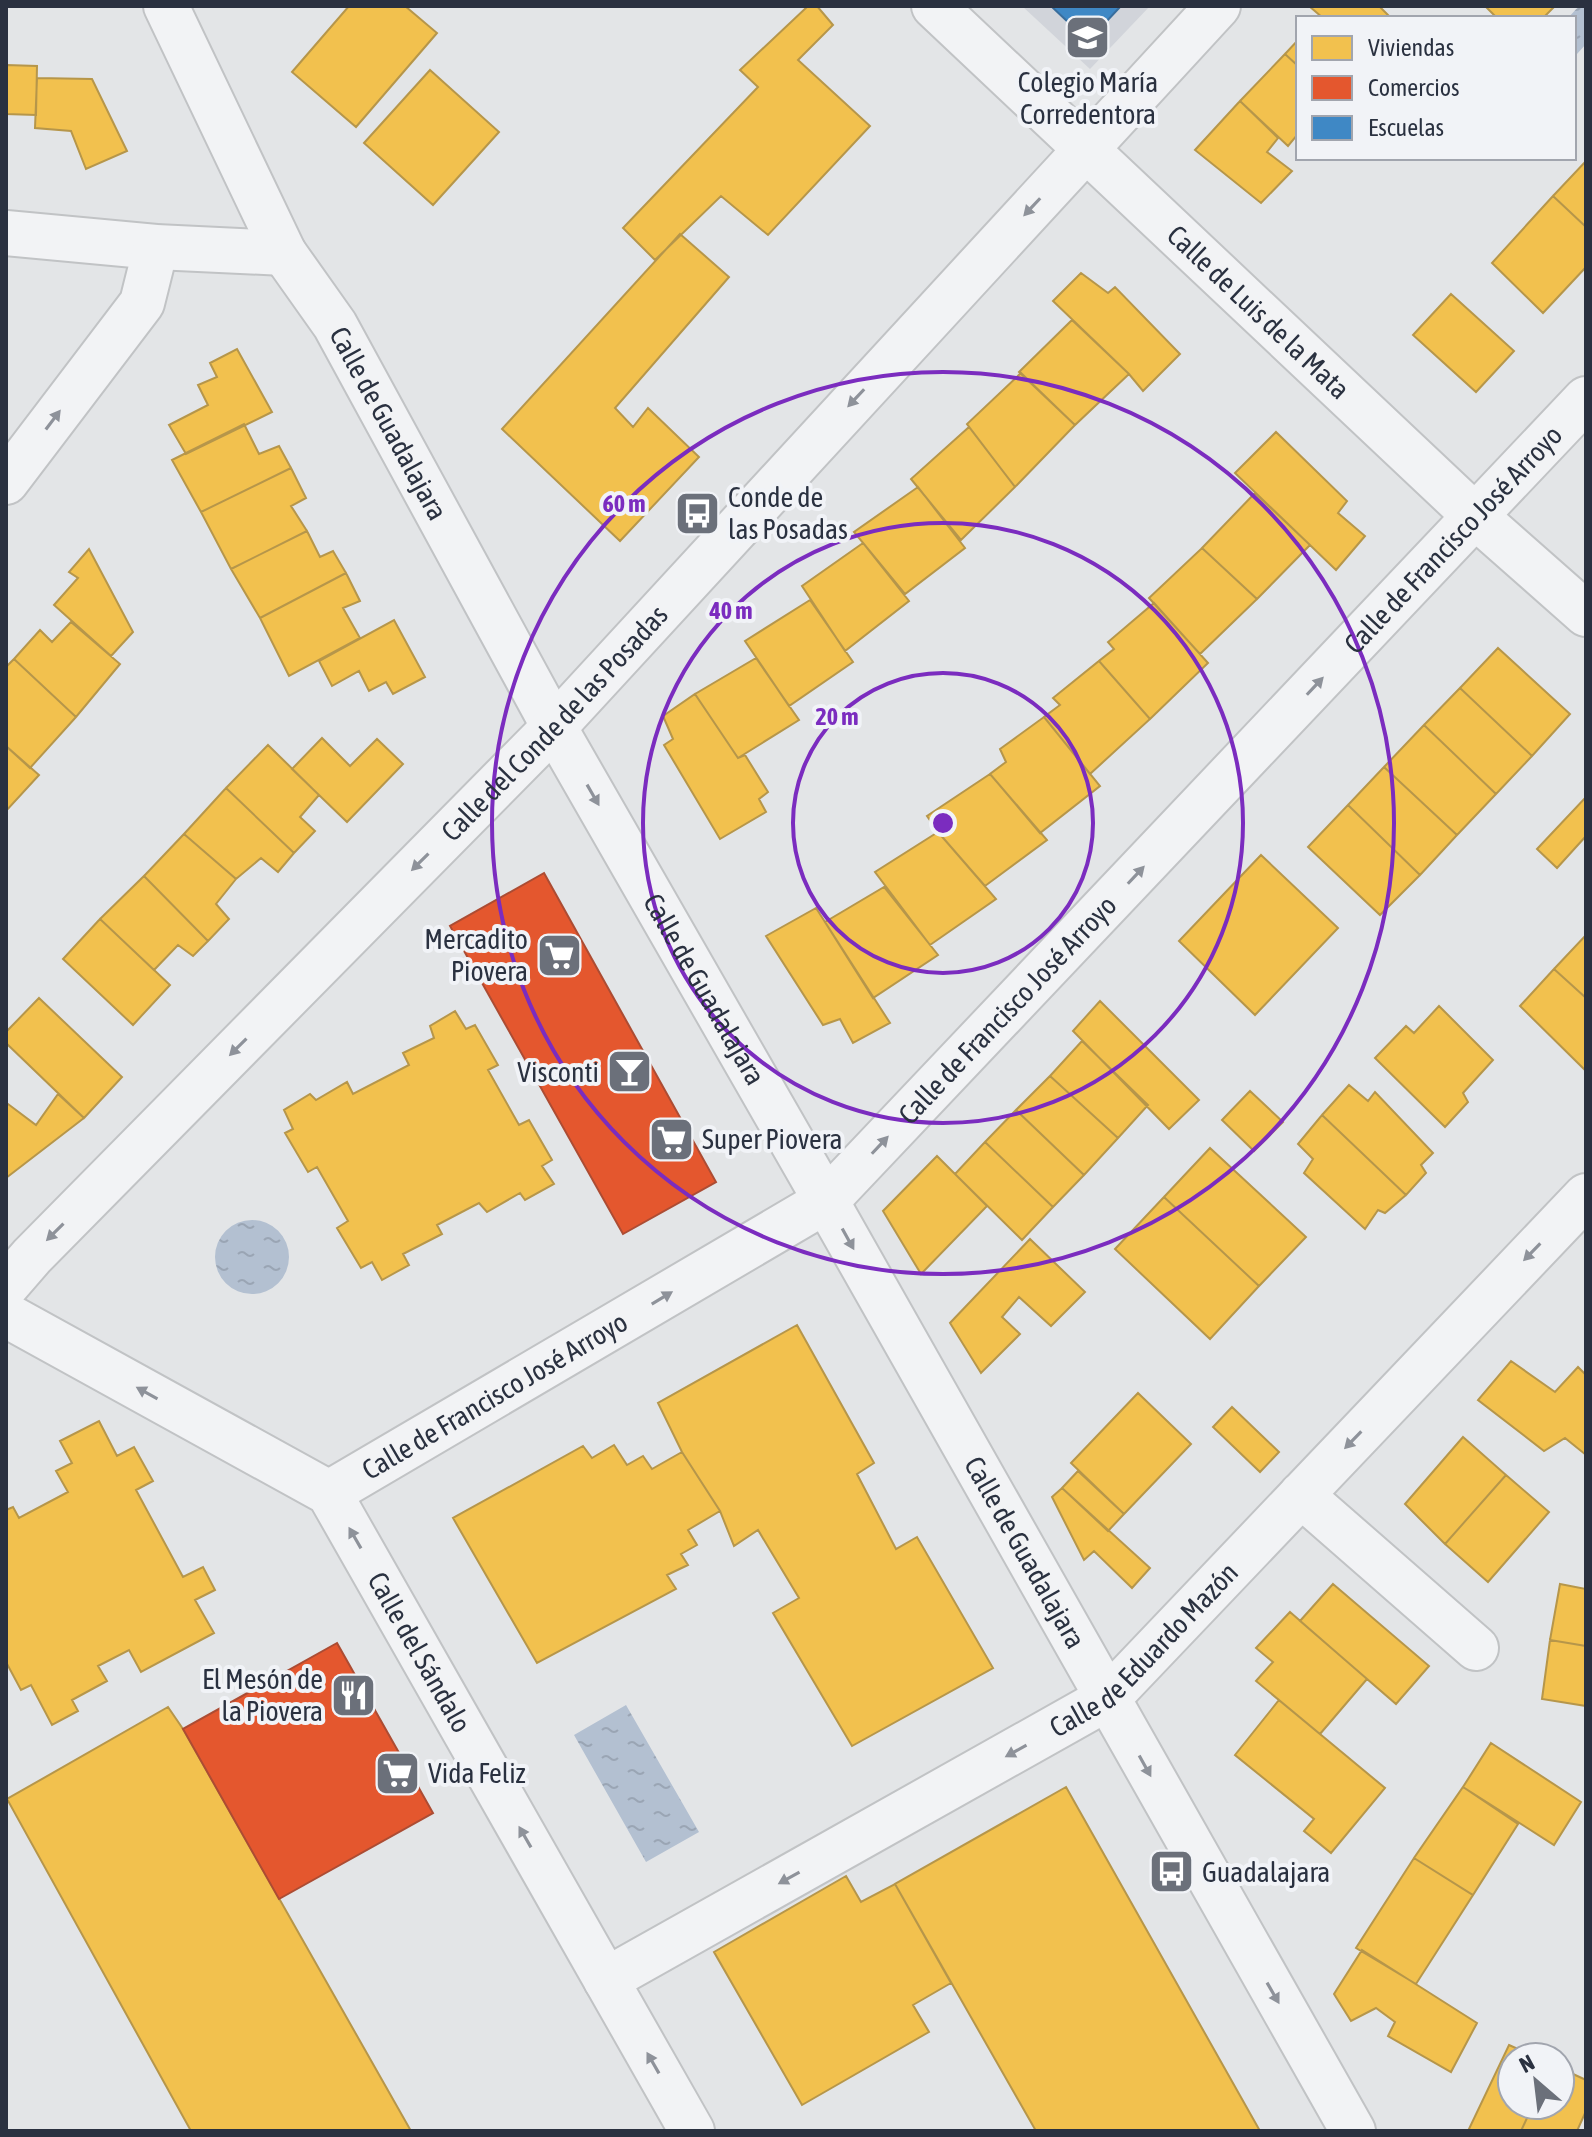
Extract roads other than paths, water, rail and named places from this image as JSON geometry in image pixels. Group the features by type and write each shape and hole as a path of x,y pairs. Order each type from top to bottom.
{"street":[{"name":"Calle de Guadalajara","path":"166,6 284,253 335,325 554,727 1353,2131"},
{"name":"Calle de Luis de la Mata","path":"934,6 1475,516 1586,614"},
{"name":"Calle del Conde de las Posadas","path":"6,1286 32,1256 554,727 1218,6"},
{"path":"6,233 156,247 284,253"},
{"path":"6,482 142,303 156,247"},
{"name":"Calle de Francisco José Arroyo","path":"329,1493 826,1201 1586,399"},
{"name":"Calle de Eduardo Mazón","path":"606,1980 1108,1698 1586,1196"},
{"path":"6,1315 329,1493"},
{"name":"Calle del Sándalo","path":"329,1493 692,2131"},
{"path":"1301,1495 1476,1648"}],"water":[{"path":"1579,6 1586,6 1586,44 1577,54 1576,16 1570,16"},
{"path":"252,1220 266,1223 278,1231 286,1243 289,1257 286,1271 278,1283 266,1291 252,1294 238,1291 226,1283 218,1271 215,1257 218,1243 226,1231 238,1223"},
{"path":"626,1705 699,1832 646,1862 574,1735"}],"place":[{"name":"Colegio María Corredentora","path":"1088,38"},
{"name":"Conde de las Posadas","path":"697,513"},
{"name":"Mercadito Piovera","path":"559,955"},
{"name":"Visconti","path":"630,1072"},
{"name":"Super Piovera","path":"671,1139"},
{"name":"El Mesón de la Piovera","path":"354,1695"},
{"name":"Vida Feliz","path":"397,1773"},
{"name":"Guadalajara","path":"1171,1872"}]}
